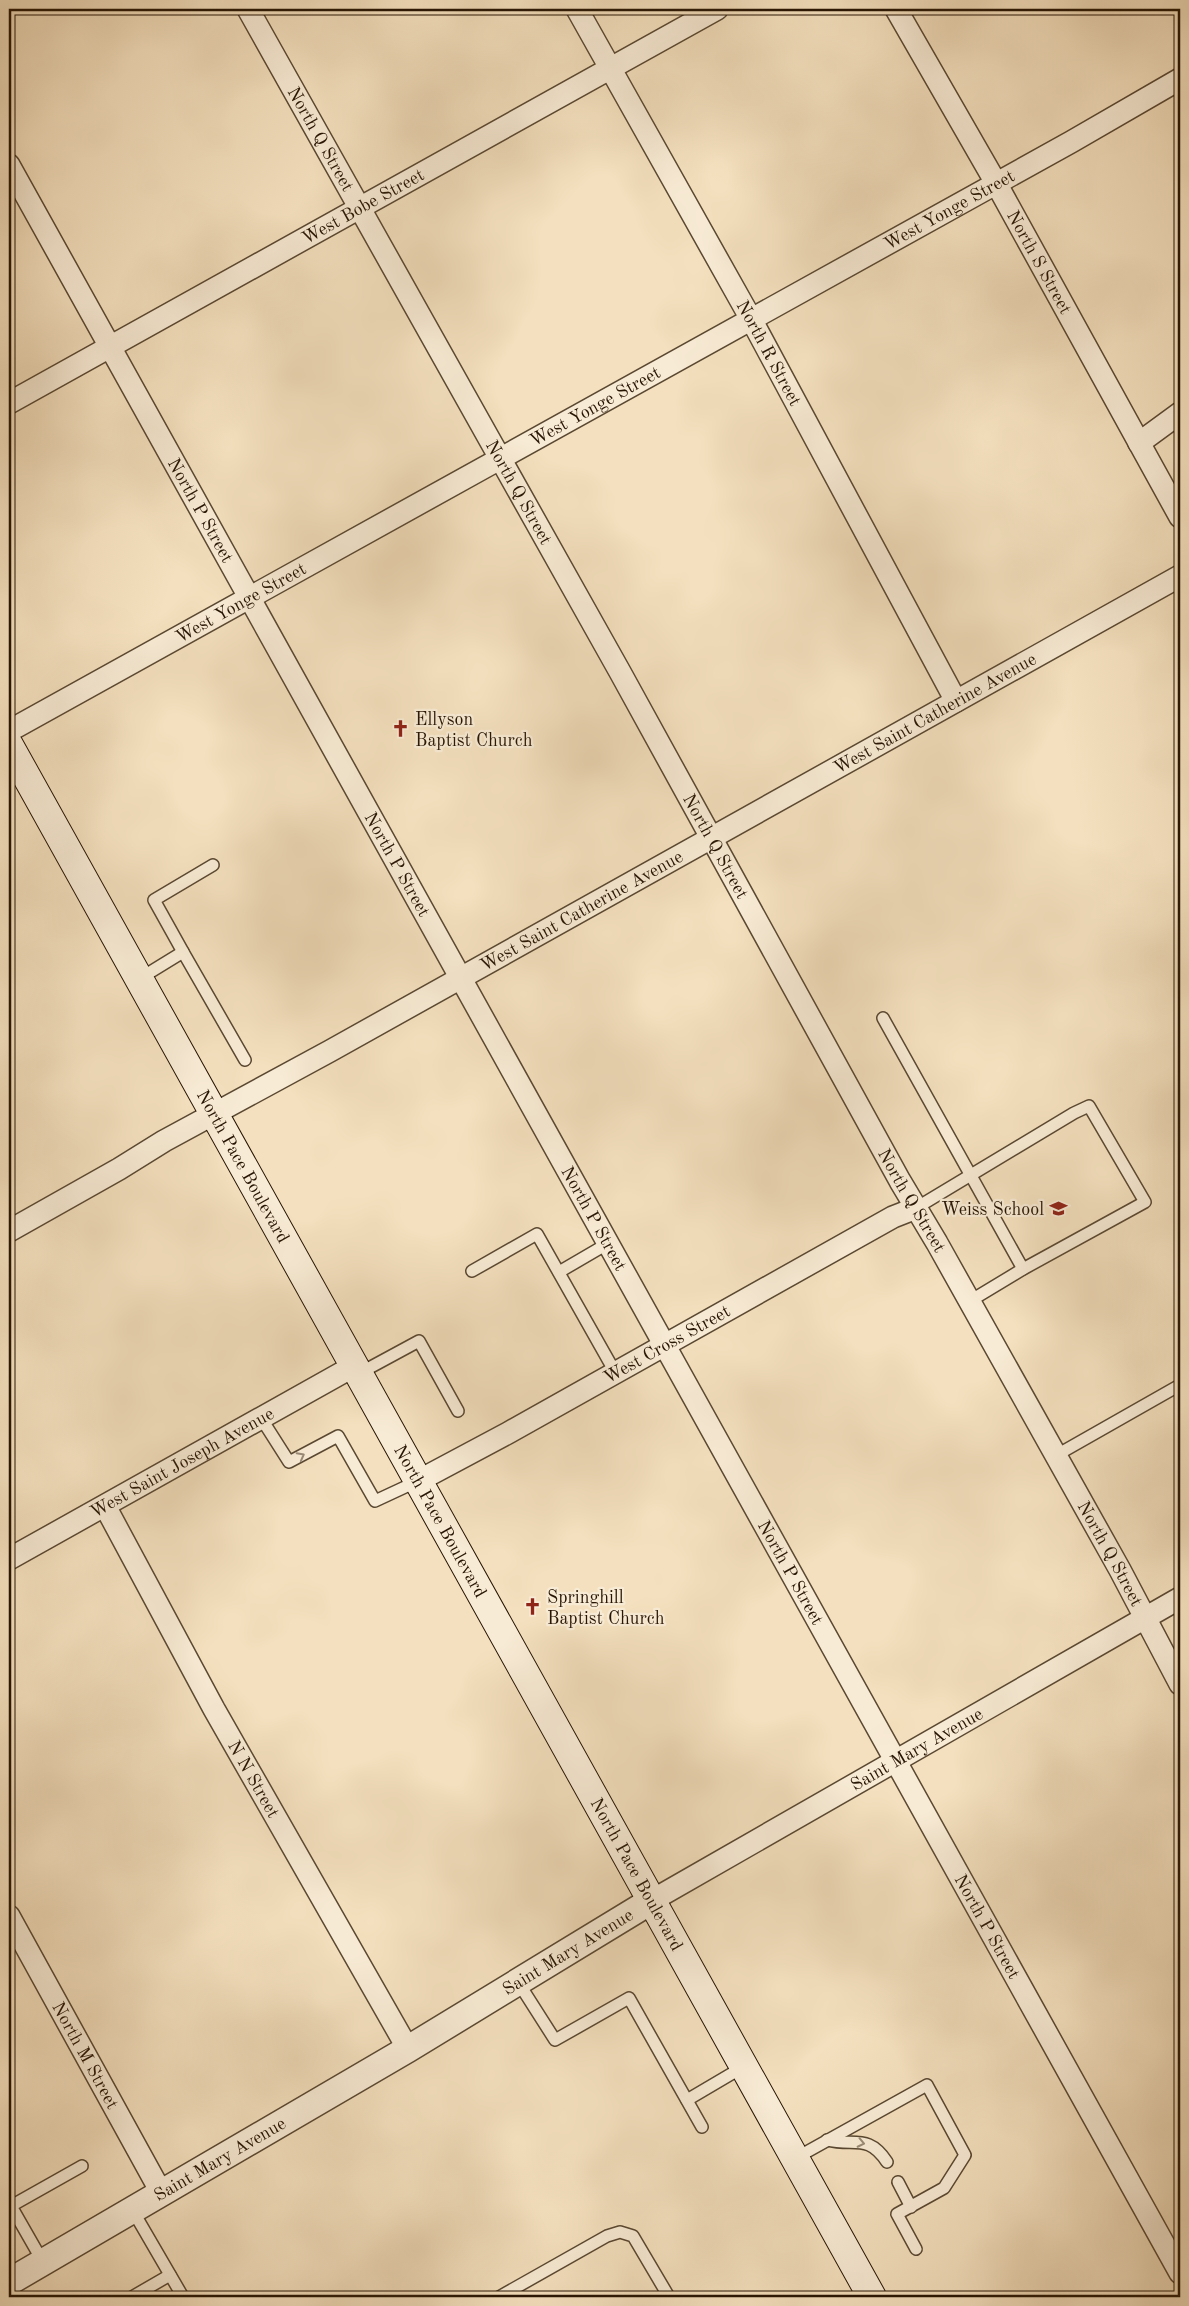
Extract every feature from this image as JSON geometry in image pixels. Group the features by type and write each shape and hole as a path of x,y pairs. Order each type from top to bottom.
{"main road":[{"name":"North Pace Boulevard","path":"9,745 872,2297"}],"street":[{"name":"North Q Street","path":"248,9 500,458 916,1208 970,1301 1180,1684"},
{"name":"North R Street","path":"577,9 751,319 956,701"},
{"name":"West Bobe Street","path":"9,403 717,9"},
{"name":"North S Street","path":"896,9 996,183 1180,517"},
{"name":"West Yonge Street","path":"9,731 1180,79"},
{"name":"North P Street","path":"9,165 1180,2272"},
{"path":"1139,442 1180,414"},
{"name":"West Saint Catherine Avenue","path":"9,1231 214,1114 1180,576"},
{"name":"West Cross Street","path":"418,1481 894,1217 916,1208"},
{"name":"West Saint Joseph Avenue","path":"9,1559 261,1418 356,1370"},
{"name":"N N Street","path":"105,1506 214,1709 408,2050"},
{"name":"Saint Mary Avenue","path":"9,2282 408,2050 651,1901 1180,1598"},
{"name":"North M Street","path":"9,1916 162,2194"}],"lane":[{"path":"213,865 154,900 245,1060"},
{"path":"139,979 183,952"},
{"path":"883,1018 1023,1269"},
{"path":"916,1208 1089,1106 1145,1202 1023,1269 970,1301"},
{"path":"472,1271 537,1234 615,1372"},
{"path":"559,1272 608,1244"},
{"path":"356,1370 420,1340 458,1411"},
{"path":"1055,1456 1180,1385"},
{"path":"261,1418 289,1462 338,1436 375,1501 418,1481"},
{"path":"518,1982 555,2040 629,1998 702,2127"},
{"path":"687,2100 743,2067"},
{"path":"794,2159 927,2085 965,2155 944,2188 897,2214 916,2249"},
{"path":"827,2140 837,2143 860,2141 879,2150 887,2162"},
{"path":"43,2262 10,2207 82,2166"},
{"path":"898,2182 910,2207"},
{"path":"133,2211 183,2297"},
{"path":"499,2297 607,2236 620,2232 633,2236 669,2297"},
{"path":"132,2297 170,2275"}],"place":[{"name":"Ellyson Baptist Church","path":"401,729"},
{"name":"Weiss School","path":"1058,1209"},
{"name":"Springhill Baptist Church","path":"533,1607"}]}
